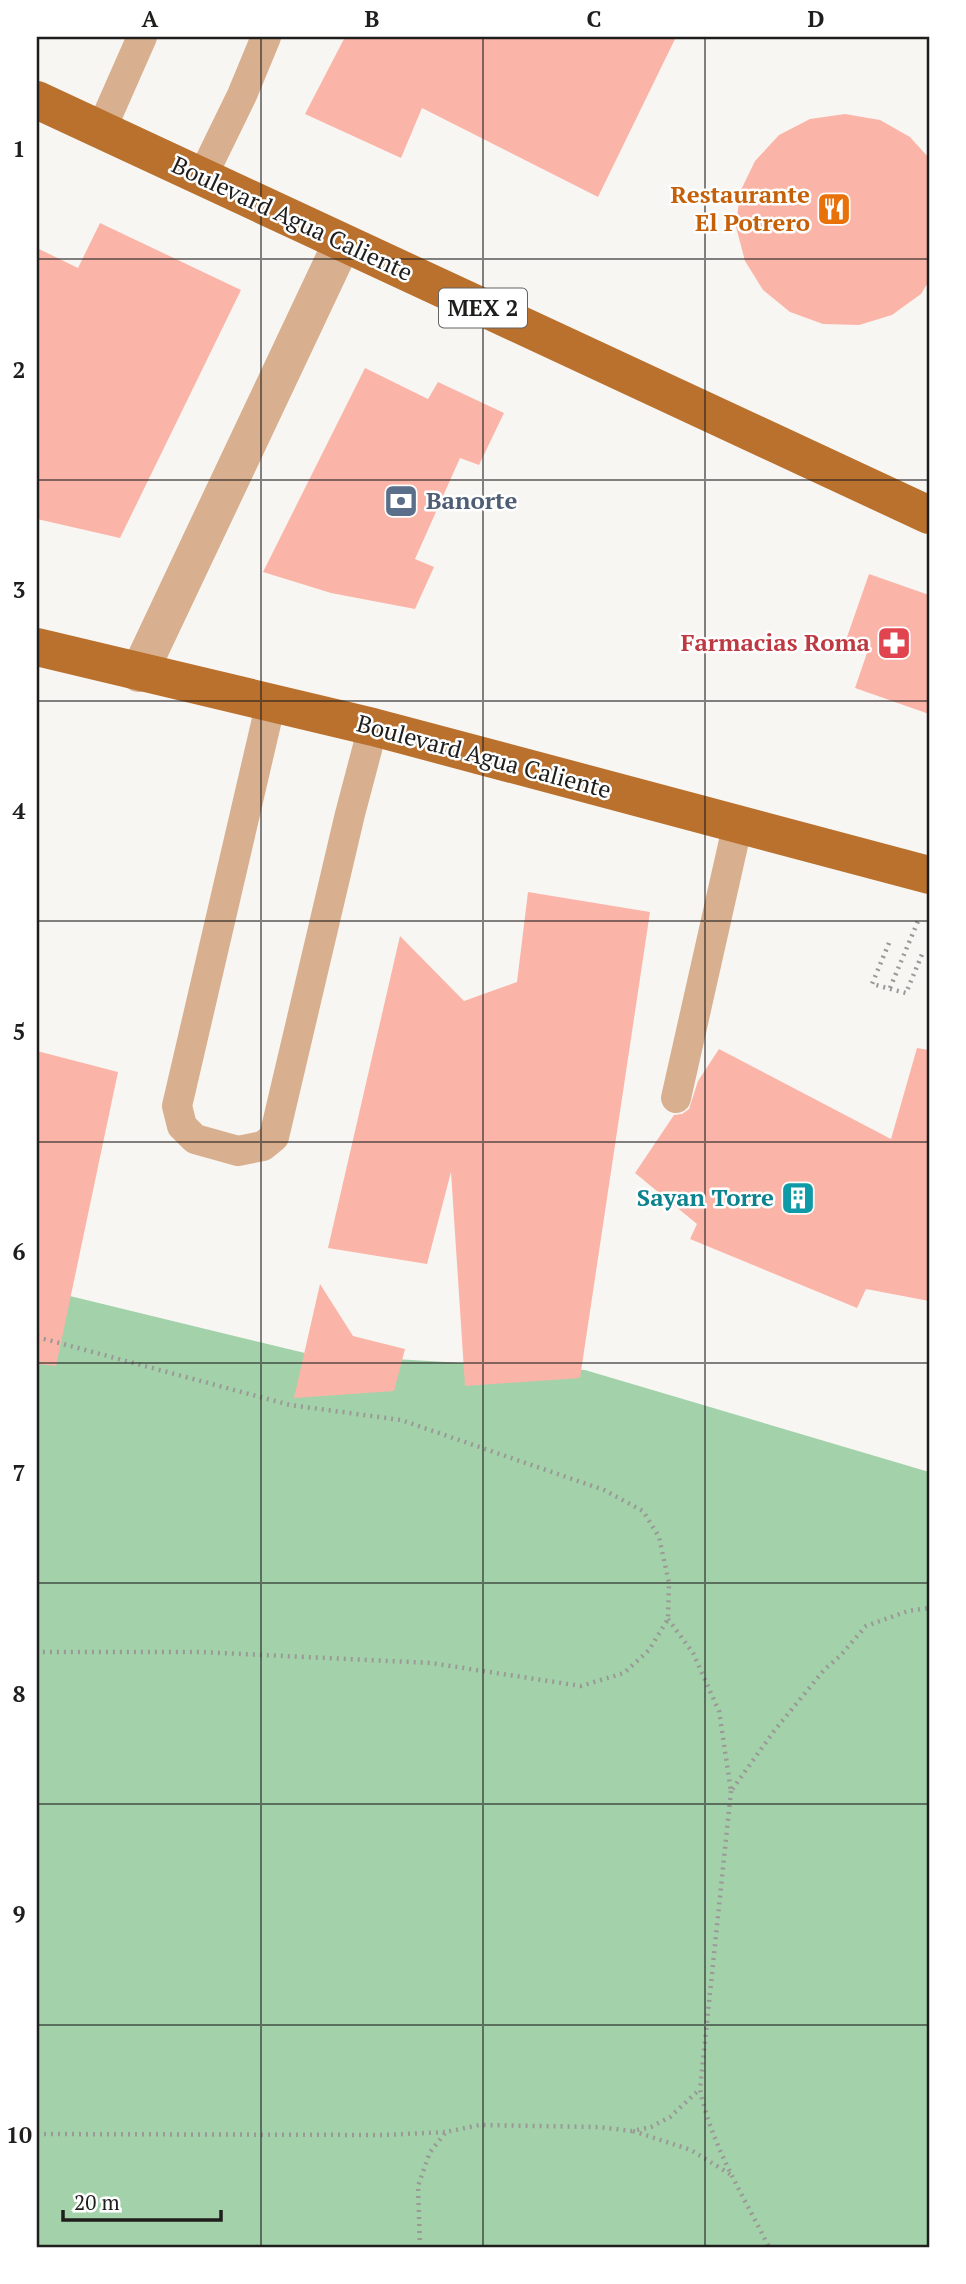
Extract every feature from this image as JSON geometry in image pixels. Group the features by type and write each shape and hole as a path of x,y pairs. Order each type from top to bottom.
{"main road":[{"name":"Boulevard Agua Caliente","path":"37,100 929,515"},
{"name":"Boulevard Agua Caliente","path":"37,647 373,727 922,870"}],"street":[{"path":"139,673 342,243"}],"lane":[{"path":"101,130 142,37"},
{"path":"202,177 242,95 266,37"},
{"path":"271,702 177,1106 182,1126 195,1139 238,1151 263,1146 274,1137 373,727"},
{"path":"676,1098 738,823"}],"path":[{"path":"890,988 919,917"},
{"path":"889,943 872,984 906,993 923,952"},
{"path":"37,1337 290,1405 401,1420 604,1490 643,1511 659,1537 669,1583 668,1619 649,1650 624,1673 581,1686 431,1663 201,1652 37,1653"},
{"path":"731,1791 774,1731 824,1670 841,1656 866,1626 908,1611 929,1608"},
{"path":"668,1619 693,1653 719,1711 731,1791 699,2089 705,2113 733,2177 769,2247"},
{"path":"632,2131 651,2127 670,2117 699,2089"},
{"path":"37,2134 384,2135 446,2132 479,2125 599,2127 632,2131 691,2150 733,2177"},
{"path":"420,2247 418,2186 430,2152 446,2132"}],"green space":[{"path":"37,1288 309,1354 585,1370 929,1472 929,2247 37,2247"}],"building":[{"path":"345,37 676,37 598,197 422,108 401,158 305,114"},
{"name":"Restaurante El Potrero","path":"845,114 880,120 910,137 929,158 929,281 921,294 892,315 859,325 823,324 790,312 763,290 745,261 736,227 740,192 755,161 779,135 810,119"},
{"path":"100,223 241,290 120,538 37,519 37,248 78,268"},
{"path":"365,368 428,399 438,382 504,413 479,465 460,458 415,559 434,567 415,609 331,593 263,572"},
{"name":"Farmacias Roma","path":"869,574 929,595 929,714 855,688 869,647 846,640"},
{"path":"528,892 650,912 580,1378 465,1386 451,1172 427,1264 328,1248 400,936 464,1001 517,982"},
{"name":"Sayan Torre","path":"917,1048 929,1050 929,1301 866,1289 857,1308 690,1239 697,1224 635,1173 674,1115 689,1109 698,1081 719,1049 891,1139"},
{"path":"37,1051 118,1072 56,1366 37,1364"},
{"path":"320,1284 353,1336 405,1349 394,1391 294,1398"}],"place":[{"name":"Restaurante El Potrero","path":"834,209"},
{"name":"Banorte","path":"401,501"},
{"name":"Farmacias Roma","path":"894,643"},
{"name":"Sayan Torre","path":"798,1198"}]}
